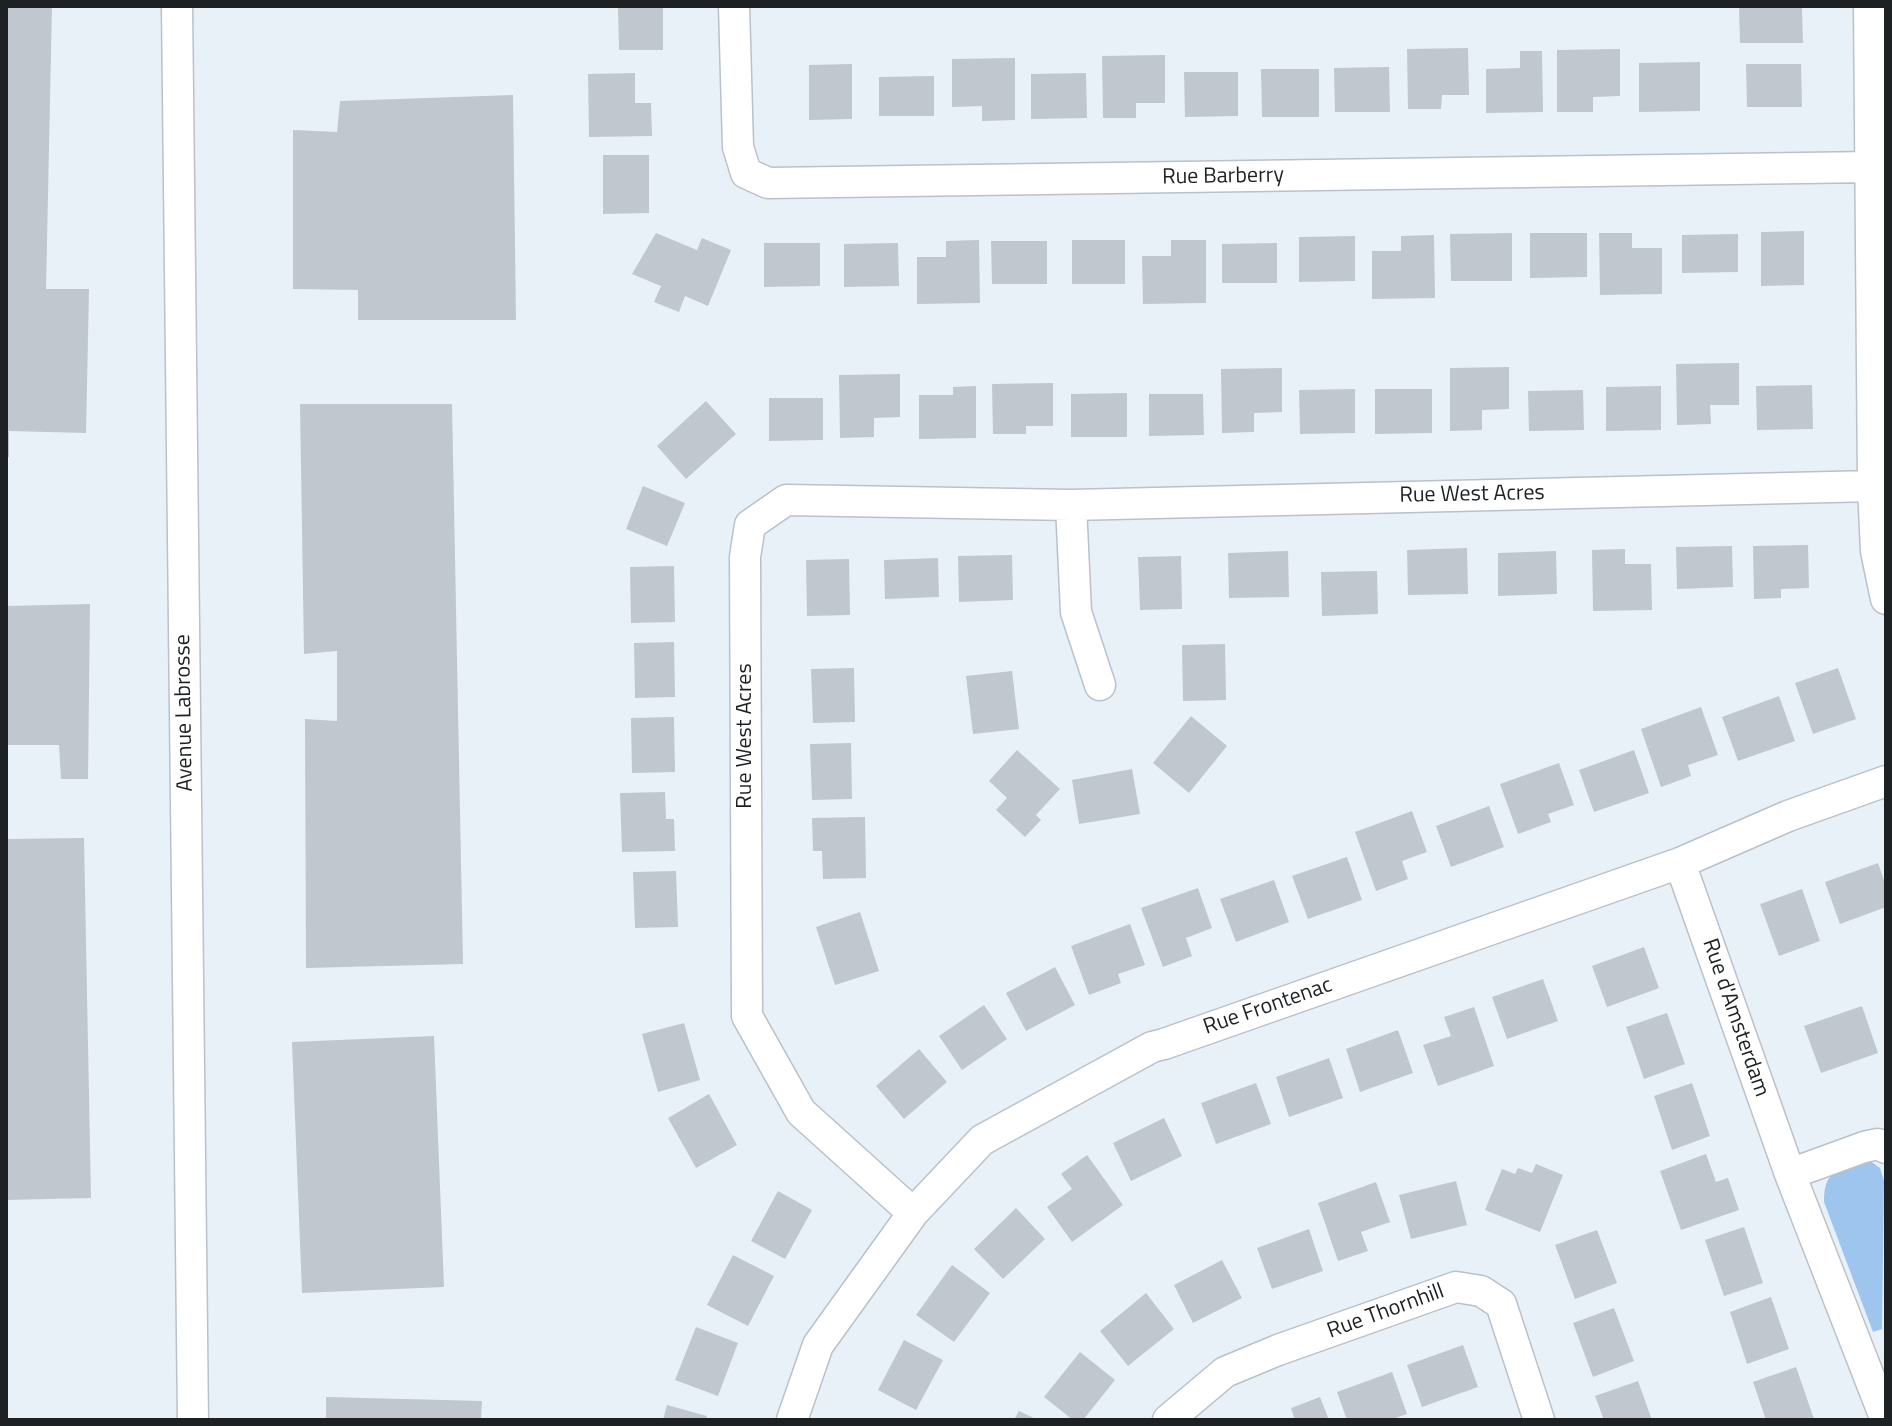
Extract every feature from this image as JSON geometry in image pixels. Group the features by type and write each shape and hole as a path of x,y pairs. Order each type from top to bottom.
{"street":[{"name":"Avenue Labrosse","path":"177,6 193,1420"},
{"name":"Rue Barberry","path":"734,6 738,147 746,173 768,183 1871,167"},
{"path":"1869,6 1873,486 1876,551 1886,599"},
{"name":"Rue West Acres","path":"913,1213 801,1112 747,1016 745,557 750,525 786,500 1071,505 1873,486"},
{"path":"1071,505 1076,612 1100,685"},
{"name":"Rue Frontenac","path":"792,1420 818,1345 913,1213 982,1140 1152,1047 1680,863 1788,816 1886,781"},
{"name":"Rue d'Amsterdam","path":"1680,863 1790,1174 1886,1420"},
{"path":"1790,1174 1864,1147 1878,1144 1886,1148"},
{"name":"Rue Thornhill","path":"1168,1420 1225,1372 1456,1287 1481,1291 1501,1304 1539,1420"}],"shaded area":[{"path":"1870,1161 1880,1168 1884,1181 1882,1329 1873,1332 1824,1202 1831,1176 1842,1169"}],"building":[{"path":"6,6 52,6 46,289 89,289 86,433 9,431 9,457 6,457"},
{"path":"618,6 663,6 663,50 619,50"},
{"path":"1739,6 1802,8 1803,43 1740,43"},
{"path":"1468,48 1469,95 1442,95 1441,109 1408,109 1407,49"},
{"path":"1620,49 1620,96 1593,97 1593,112 1557,112 1557,50"},
{"path":"1520,51 1542,51 1543,112 1486,113 1486,69 1520,68"},
{"path":"1165,55 1165,103 1136,103 1136,118 1103,118 1102,56"},
{"path":"1015,58 1015,120 982,121 982,106 952,107 952,59"},
{"path":"1700,62 1700,111 1639,112 1639,63"},
{"path":"852,64 852,119 809,120 809,65"},
{"path":"1746,64 1801,64 1802,107 1747,107"},
{"path":"1389,67 1390,112 1335,112 1334,68"},
{"path":"1261,69 1319,69 1319,117 1262,117"},
{"path":"1184,72 1238,72 1238,116 1185,117"},
{"path":"635,73 635,103 651,103 652,136 589,137 588,74"},
{"path":"1086,73 1087,118 1031,119 1031,74"},
{"path":"934,76 934,116 879,116 879,77"},
{"path":"513,95 516,320 358,320 358,290 293,289 293,130 337,132 340,101"},
{"path":"603,155 649,155 649,213 603,214"},
{"path":"1804,231 1804,285 1761,286 1761,232"},
{"path":"656,233 697,250 702,238 731,250 708,306 685,296 679,312 654,302 661,286 632,274"},
{"path":"1512,233 1512,281 1451,281 1450,234"},
{"path":"1530,233 1587,233 1587,277 1530,278"},
{"path":"1599,233 1632,233 1632,248 1662,248 1662,294 1600,295"},
{"path":"1738,234 1738,272 1682,273 1682,235"},
{"path":"1434,235 1435,298 1372,299 1372,251 1401,251 1401,236"},
{"path":"1355,236 1355,281 1299,282 1299,237"},
{"path":"979,240 980,303 917,304 917,257 946,257 946,241"},
{"path":"1072,240 1125,240 1125,284 1072,284"},
{"path":"1171,240 1206,240 1206,303 1143,304 1142,256 1171,256"},
{"path":"991,241 1047,241 1047,284 992,284"},
{"path":"764,243 820,243 820,286 764,287"},
{"path":"898,243 899,286 844,287 844,244"},
{"path":"1277,243 1277,283 1222,283 1222,244"},
{"path":"1739,363 1739,405 1710,405 1711,424 1677,425 1676,364"},
{"path":"1509,367 1509,409 1482,410 1482,430 1450,431 1450,368"},
{"path":"1282,368 1282,412 1254,413 1254,432 1222,433 1221,369"},
{"path":"900,374 900,417 874,418 874,437 840,438 839,375"},
{"path":"1053,383 1053,426 1026,426 1026,434 993,434 992,384"},
{"path":"1812,385 1813,429 1757,430 1756,386"},
{"path":"976,386 976,438 919,439 919,395 953,395 953,387"},
{"path":"1661,386 1661,430 1606,431 1606,387"},
{"path":"1355,389 1355,433 1300,434 1299,390"},
{"path":"1375,389 1432,389 1432,433 1375,434"},
{"path":"1583,390 1584,430 1529,431 1528,391"},
{"path":"1127,393 1127,437 1071,437 1071,394"},
{"path":"1149,394 1203,394 1204,435 1149,436"},
{"path":"769,398 823,398 823,440 769,441"},
{"path":"706,401 736,434 686,479 657,446"},
{"path":"300,404 452,404 463,964 306,968 305,719 337,721 337,651 304,654"},
{"path":"643,486 685,503 667,546 626,529"},
{"path":"1808,545 1809,588 1781,589 1781,598 1754,599 1753,546"},
{"path":"1732,546 1733,587 1677,589 1676,547"},
{"path":"1467,548 1468,594 1408,595 1407,550"},
{"path":"1625,549 1625,564 1651,564 1652,610 1593,611 1592,550"},
{"path":"1288,551 1289,597 1229,598 1228,553"},
{"path":"1556,551 1557,594 1498,596 1498,553"},
{"path":"1012,555 1013,600 959,602 958,556"},
{"path":"1181,556 1182,609 1140,610 1138,557"},
{"path":"938,558 939,597 885,599 884,560"},
{"path":"849,559 850,615 807,616 806,560"},
{"path":"674,566 675,622 631,623 630,567"},
{"path":"1377,571 1378,614 1322,616 1321,572"},
{"path":"90,604 88,779 61,779 59,745 6,745 6,606"},
{"path":"674,642 675,697 635,698 634,643"},
{"path":"1225,644 1226,700 1183,701 1182,645"},
{"path":"854,668 855,722 813,723 811,669"},
{"path":"1838,668 1856,719 1813,734 1795,683"},
{"path":"1012,671 1019,729 973,734 966,676"},
{"path":"1779,696 1795,741 1738,761 1722,717"},
{"path":"1701,707 1718,755 1688,765 1691,776 1661,787 1641,729"},
{"path":"1191,716 1227,746 1189,793 1153,763"},
{"path":"674,717 675,772 632,773 631,718"},
{"path":"851,743 852,799 812,800 810,744"},
{"path":"1017,750 1060,789 1036,815 1041,820 1025,837 996,810 1007,798 989,781"},
{"path":"1634,750 1649,793 1594,812 1579,770"},
{"path":"1559,763 1574,805 1548,814 1551,822 1518,834 1500,784"},
{"path":"1132,769 1140,814 1079,824 1072,780"},
{"path":"665,792 666,819 674,819 675,851 622,852 620,793"},
{"path":"1489,806 1504,847 1451,867 1436,826"},
{"path":"1412,811 1427,852 1402,861 1408,879 1376,891 1355,832"},
{"path":"865,817 866,878 823,879 822,851 813,851 812,818"},
{"path":"84,838 91,1198 6,1200 6,839"},
{"path":"1347,857 1362,900 1308,919 1292,876"},
{"path":"1878,863 1886,886 1886,907 1840,924 1825,882"},
{"path":"676,871 678,927 635,928 633,872"},
{"path":"1274,880 1289,922 1236,942 1220,899"},
{"path":"1198,888 1212,928 1186,938 1192,956 1163,967 1141,908"},
{"path":"1802,889 1820,941 1779,956 1760,904"},
{"path":"860,912 879,971 835,985 816,927"},
{"path":"1130,924 1145,965 1118,974 1121,983 1089,995 1071,946"},
{"path":"1644,947 1659,988 1607,1007 1592,966"},
{"path":"1055,967 1075,1005 1026,1031 1006,993"},
{"path":"1543,979 1558,1021 1507,1039 1492,997"},
{"path":"984,1005 1007,1039 962,1070 939,1036"},
{"path":"1862,1006 1878,1053 1821,1073 1804,1026"},
{"path":"1474,1007 1494,1066 1438,1086 1423,1045 1451,1036 1444,1017"},
{"path":"1667,1013 1685,1064 1644,1079 1626,1027"},
{"path":"684,1023 700,1080 658,1092 642,1034"},
{"path":"1398,1030 1413,1073 1360,1092 1346,1049"},
{"path":"434,1036 444,1287 302,1293 292,1042"},
{"path":"919,1049 947,1082 904,1119 876,1086"},
{"path":"1329,1058 1343,1098 1289,1117 1276,1077"},
{"path":"1256,1083 1271,1124 1216,1144 1201,1103"},
{"path":"1692,1083 1710,1136 1672,1150 1654,1096"},
{"path":"709,1094 737,1145 696,1168 668,1118"},
{"path":"1164,1118 1182,1156 1131,1181 1113,1143"},
{"path":"1706,1154 1716,1182 1728,1178 1739,1210 1681,1230 1660,1171"},
{"path":"1087,1155 1123,1205 1072,1242 1047,1207 1072,1189 1061,1174"},
{"path":"1536,1164 1563,1175 1540,1232 1485,1210 1502,1169 1515,1174 1518,1168 1532,1173"},
{"path":"1456,1181 1467,1225 1411,1239 1399,1195"},
{"path":"1376,1182 1390,1222 1361,1232 1368,1251 1338,1261 1318,1203"},
{"path":"778,1191 812,1210 785,1259 751,1241"},
{"path":"1016,1208 1045,1239 1003,1279 974,1249"},
{"path":"1744,1227 1763,1283 1724,1296 1705,1240"},
{"path":"1309,1229 1323,1271 1272,1289 1257,1248"},
{"path":"1597,1230 1617,1283 1575,1299 1555,1245"},
{"path":"733,1255 774,1276 748,1326 707,1305"},
{"path":"1222,1260 1242,1298 1193,1323 1174,1285"},
{"path":"952,1265 990,1293 954,1342 916,1315"},
{"path":"1146,1293 1174,1329 1128,1366 1100,1331"},
{"path":"1771,1297 1789,1349 1747,1364 1730,1312"},
{"path":"1614,1308 1634,1361 1593,1377 1573,1323"},
{"path":"696,1327 738,1343 718,1396 675,1380"},
{"path":"904,1340 943,1360 916,1410 878,1390"},
{"path":"1463,1345 1478,1387 1422,1407 1407,1365"},
{"path":"1080,1352 1115,1380 1083,1420 1073,1420 1044,1397"},
{"path":"1796,1367 1814,1419 1766,1420 1753,1382"},
{"path":"1392,1372 1407,1414 1390,1420 1347,1420 1337,1392"},
{"path":"1638,1381 1652,1420 1604,1420 1595,1396"},
{"path":"326,1397 482,1401 481,1420 326,1420"},
{"path":"1320,1397 1329,1420 1295,1420 1291,1408"},
{"path":"667,1405 707,1416 706,1420 663,1420"},
{"path":"1019,1411 1038,1420 1014,1420"}]}
